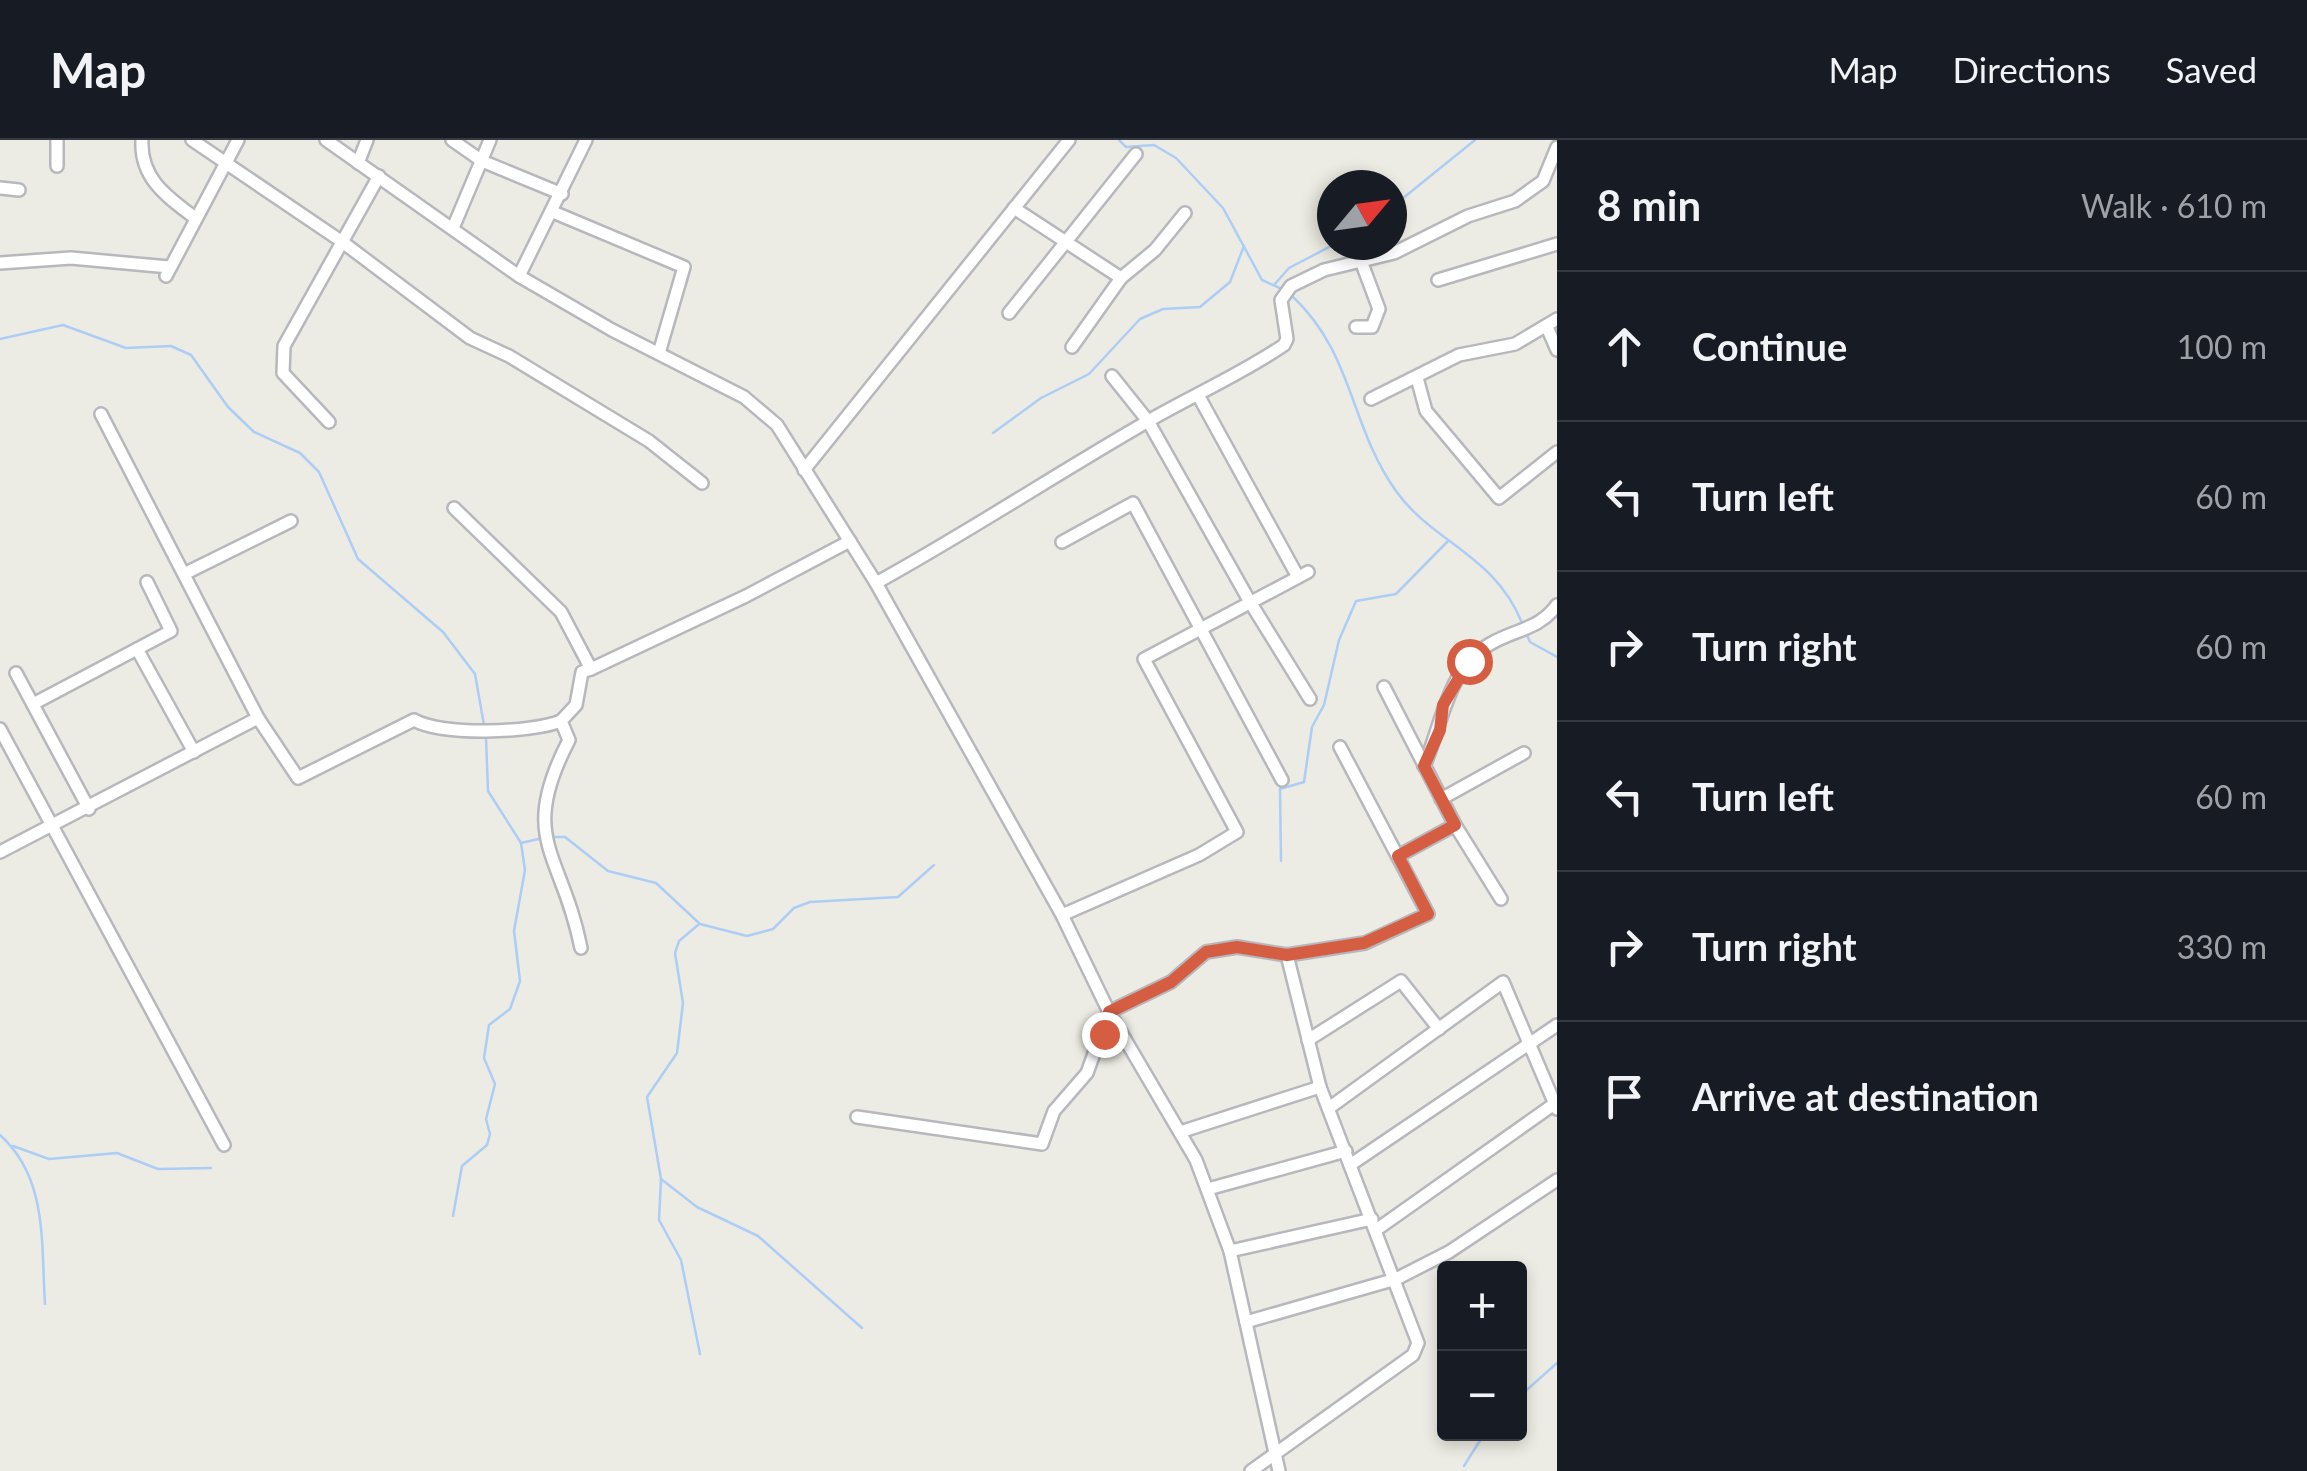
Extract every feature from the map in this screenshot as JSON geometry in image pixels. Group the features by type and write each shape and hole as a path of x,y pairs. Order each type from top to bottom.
{"street":[{"path":"57,140 57,166"},
{"path":"142,140 141,157 150,180 194,217"},
{"path":"192,140 340,241 470,338 509,356 649,441 702,483"},
{"path":"0,263 71,258 167,272 238,140"},
{"path":"326,140 518,276 744,397 777,426 876,583 1062,914 1109,1012 1180,1132 1208,1190 1230,1250 1279,1471"},
{"path":"358,162 367,140"},
{"path":"452,140 482,161 562,194"},
{"path":"452,228 490,140"},
{"path":"518,276 586,140"},
{"path":"804,470 1069,140"},
{"path":"876,583 974,529 1148,420 1244,372 1284,345 1287,339 1281,300 1291,286 1324,270 1394,253 1468,216 1515,201 1543,181 1557,148"},
{"path":"1009,312 1136,154"},
{"path":"330,422 283,373 280,362 296,319 379,176"},
{"path":"0,188 19,190"},
{"path":"1014,208 1121,278"},
{"path":"552,212 684,267 659,352"},
{"path":"1072,346 1121,278 1155,250 1185,214"},
{"path":"1438,280 1557,244"},
{"path":"1356,328 1372,327 1379,309 1362,261"},
{"path":"1371,399 1459,355 1515,344 1552,323 1557,350"},
{"path":"1112,376 1148,420 1250,602 1310,699"},
{"path":"1417,378 1426,411 1499,498 1557,452"},
{"path":"1062,914 1198,855 1236,832 1144,658 1303,574 1198,395"},
{"path":"101,414 258,718 298,778 414,720 432,730 482,732 547,727 561,721 576,705 582,672 746,596 850,541"},
{"path":"1062,542 1133,502 1282,780"},
{"path":"454,508 561,612 591,669"},
{"path":"184,574 291,520"},
{"path":"33,704 171,630 146,582"},
{"path":"1424,766 1440,730 1443,705 1469,661 1490,644 1538,626 1557,605"},
{"path":"136,649 194,752"},
{"path":"16,673 89,808"},
{"path":"1384,688 1455,825 1501,898"},
{"path":"0,852 258,718"},
{"path":"561,721 569,740 546,796 542,828 570,898 581,948"},
{"path":"0,728 224,1145"},
{"path":"857,1116 1042,1144 1048,1138 1054,1112 1087,1072 1109,1012 1171,982 1206,952 1237,947 1287,955 1364,943 1428,914 1340,747"},
{"path":"1441,799 1524,752"},
{"path":"1398,856 1455,825"},
{"path":"1251,1471 1326,1421 1412,1354 1418,1344 1320,1086 1287,955"},
{"path":"1308,1040 1401,981 1438,1029"},
{"path":"1230,1250 1374,1225 1556,1105 1504,982 1328,1108"},
{"path":"1350,1166 1557,1025"},
{"path":"1180,1132 1320,1086"},
{"path":"1208,1190 1346,1151"},
{"path":"1246,1322 1396,1278 1450,1252 1557,1180"}],"waterway":[{"path":"1119,140 1126,147 1154,145 1176,158 1223,208 1262,280 1284,290"},
{"path":"1407,195 1475,140"},
{"path":"993,433 1041,398 1089,374 1140,319 1163,309 1200,307 1230,282 1244,246"},
{"path":"1274,285 1289,268 1317,253"},
{"path":"1291,295 1312,317 1340,365 1369,441 1396,491 1411,509 1496,581 1522,623"},
{"path":"0,339 63,325 126,348 171,346 191,355 228,407 254,432 300,453 319,472 358,559 443,632 475,674 484,725"},
{"path":"1281,861 1280,789 1304,782 1312,727 1324,705 1339,640 1356,601 1396,594 1448,541"},
{"path":"1527,635 1530,642 1557,657"},
{"path":"453,1216 462,1166 487,1145 490,1134 486,1119 495,1084 484,1058 489,1025 510,1009 520,981 514,931 525,870 521,843 488,791 486,738"},
{"path":"550,837 565,837 608,871 656,883 700,924 747,936 773,929 794,908 810,902 898,897 934,865"},
{"path":"521,843 543,838"},
{"path":"698,925 679,941 675,953 683,1003 677,1053 647,1097 661,1179 659,1220 681,1260 700,1354"},
{"path":"0,1135 16,1152 34,1191 42,1235 45,1304"},
{"path":"13,1146 49,1159 117,1153 158,1169 211,1168"},
{"path":"661,1179 697,1207 758,1236 862,1328"},
{"path":"1527,1390 1557,1363"},
{"path":"1464,1466 1480,1441"}],"route":[{"path":"1104,1034 1109,1012 1171,982 1184,966 1206,952 1237,947 1287,955 1364,943 1428,914 1398,856 1455,825 1424,766 1440,730 1443,705 1469,661"}]}
